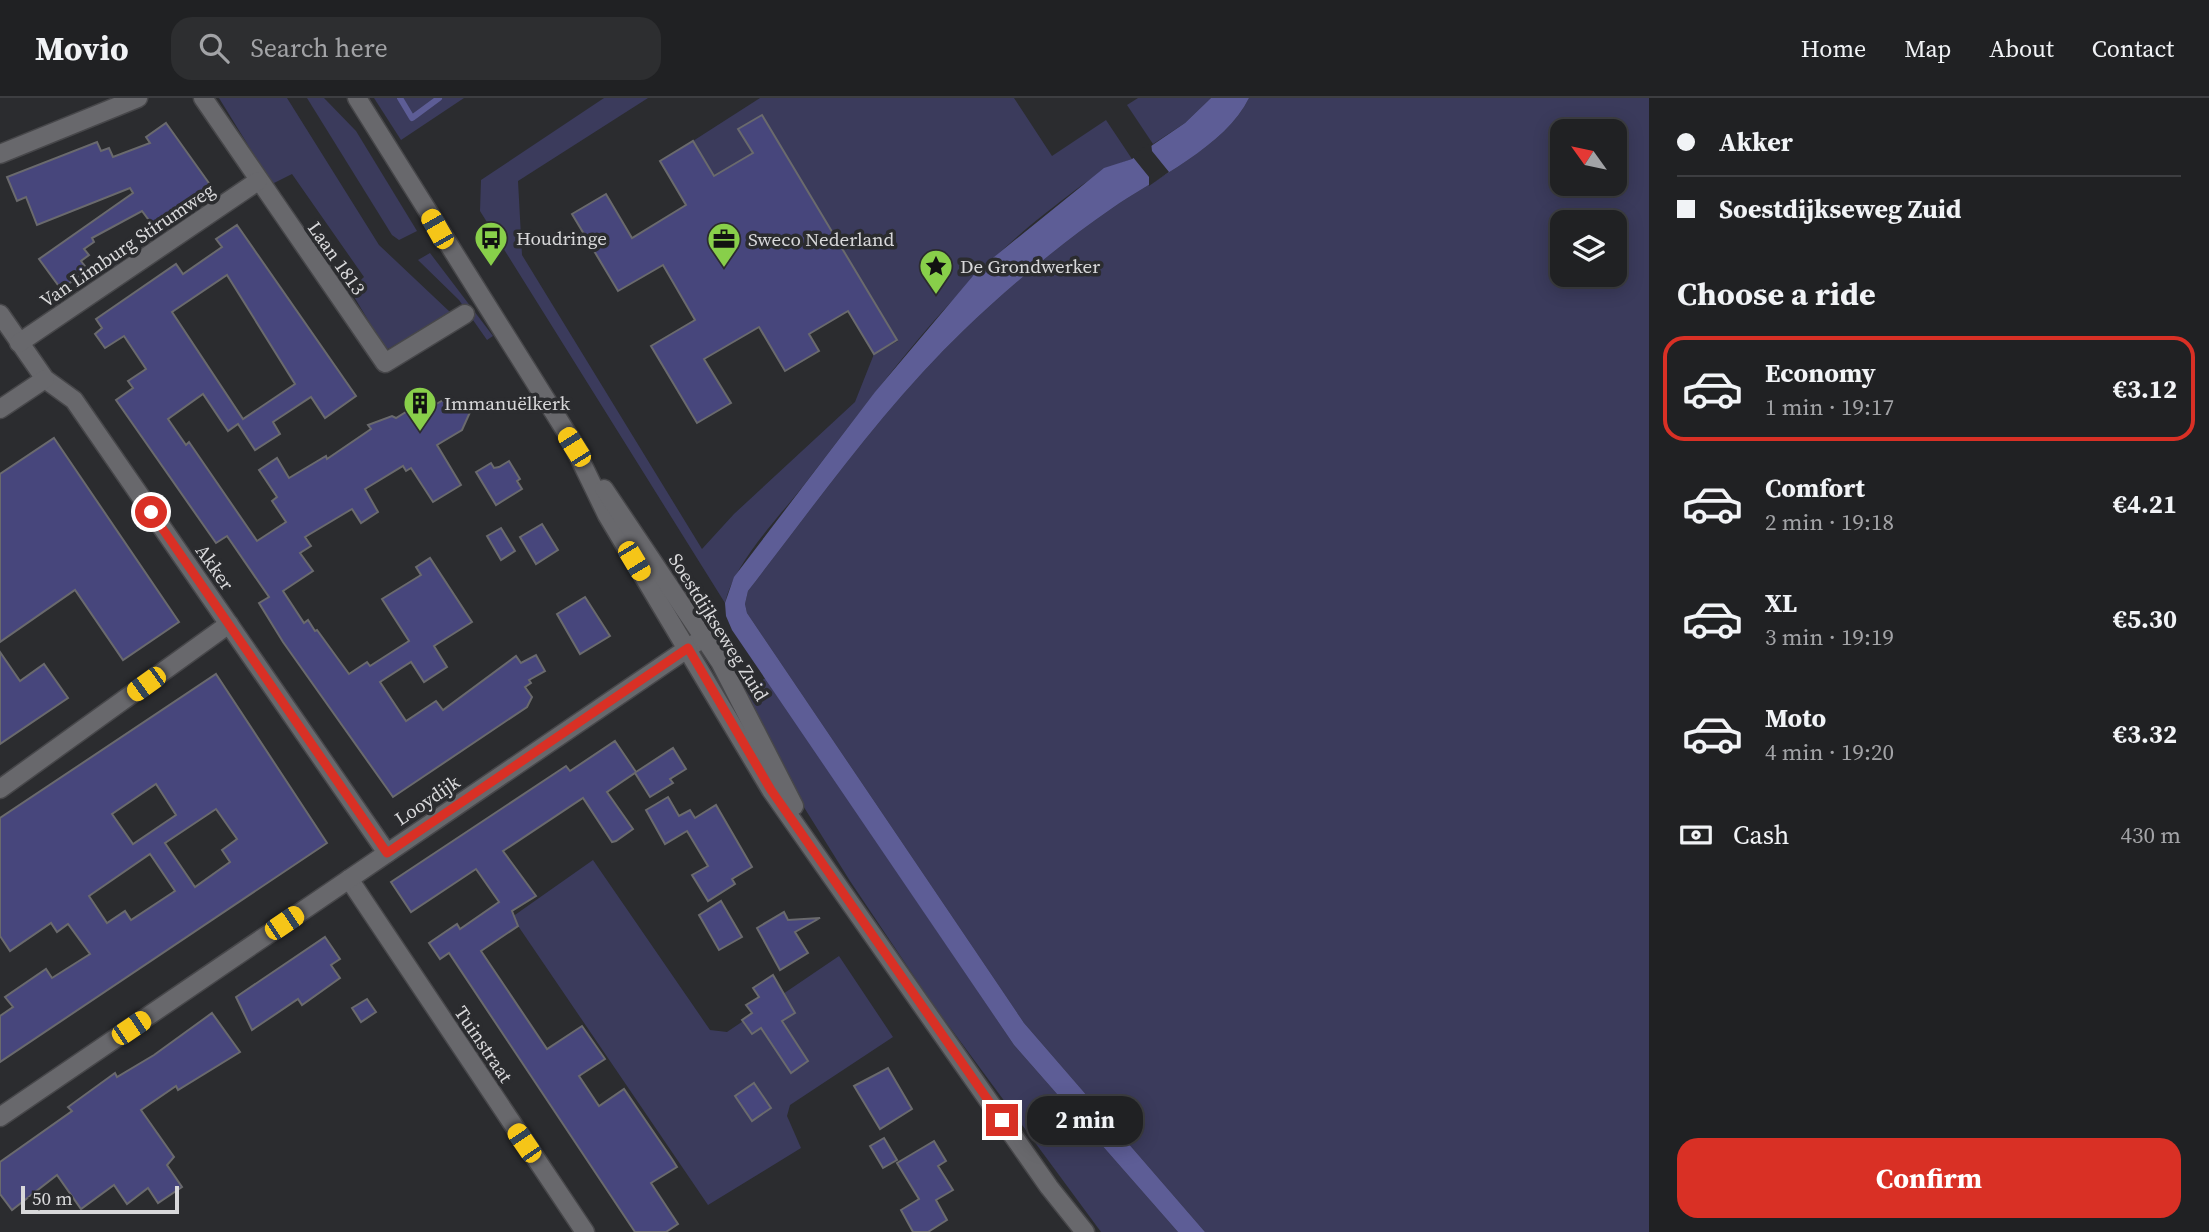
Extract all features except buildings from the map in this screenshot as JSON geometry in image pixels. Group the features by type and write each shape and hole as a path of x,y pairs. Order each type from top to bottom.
{"street":[{"path":"0,154 138,98"},
{"name":"Laan 1813","path":"203,98 385,363 464,314"},
{"name":"Soestdijkseweg Zuid","path":"357,98 574,447 704,637 736,689 779,778 831,875"},
{"name":"Van Limburg Stirumweg","path":"19,342 258,181"},
{"name":"Akker","path":"0,314 45,380 74,400 387,853"},
{"path":"0,410 45,380"},
{"name":"Soestdijkseweg Zuid","path":"574,447 607,515 771,790 1048,1187 1085,1232"},
{"path":"0,789 229,624"},
{"name":"Looydijk","path":"0,1117 704,637"},
{"name":"Tuinstraat","path":"349,879 585,1232"}],"shaded area":[{"path":"219,98 287,98 379,245 451,313 386,350 350,290 364,277 292,174 272,184"},
{"path":"307,98 324,98 356,131 417,231 399,240 392,235"},
{"path":"374,98 464,98 401,140"},
{"path":"604,98 648,98 518,181 522,255 702,549 734,514 855,402 874,354 898,341 761,116 753,153 731,203 693,141 760,98 1014,98 1052,156 1106,120 1132,159 1101,173 1056,205 1019,235 952,301 891,372 758,541 738,572 725,603 480,211 481,180"},
{"path":"1138,98 1211,98 1185,123 1153,144 1127,105"},
{"path":"1211,98 1249,98 1224,131 1207,146 1072,237 1017,282 934,360 852,456 748,591 745,604 747,613 1024,1023 1205,1232 1178,1232 1014,1045 732,630 726,616 725,603 734,577 875,392 978,270 1104,168 1132,159 1185,123"},
{"path":"1249,98 1649,98 1649,1232 1205,1232 1024,1023 747,613 745,604 748,591 878,423 934,360 981,314 1054,252 1111,209 1188,160 1224,131"},
{"path":"430,253 493,336 487,340 459,300 418,260"},
{"path":"766,678 1014,1045 1178,1232 1101,1232 932,1003 850,881 792,788 743,691"},
{"path":"593,860 710,1030 727,1032 839,956 893,1037 790,1105 787,1116 801,1148 708,1205 512,917"}],"pier":[{"path":"1151,142 1152,151 1169,172 1149,186 1149,177 1132,156"}],"waterway":[{"path":"400,98 412,118 439,98"}],"place":[{"name":"Houdringe","path":"491,268"},
{"name":"Sweco Nederland","path":"724,269"},
{"name":"De Grondwerker","path":"936,296"},
{"name":"Immanuëlkerk","path":"420,433"}],"route":[{"path":"151,512 387,853 688,648 771,790 1002,1120"}]}
